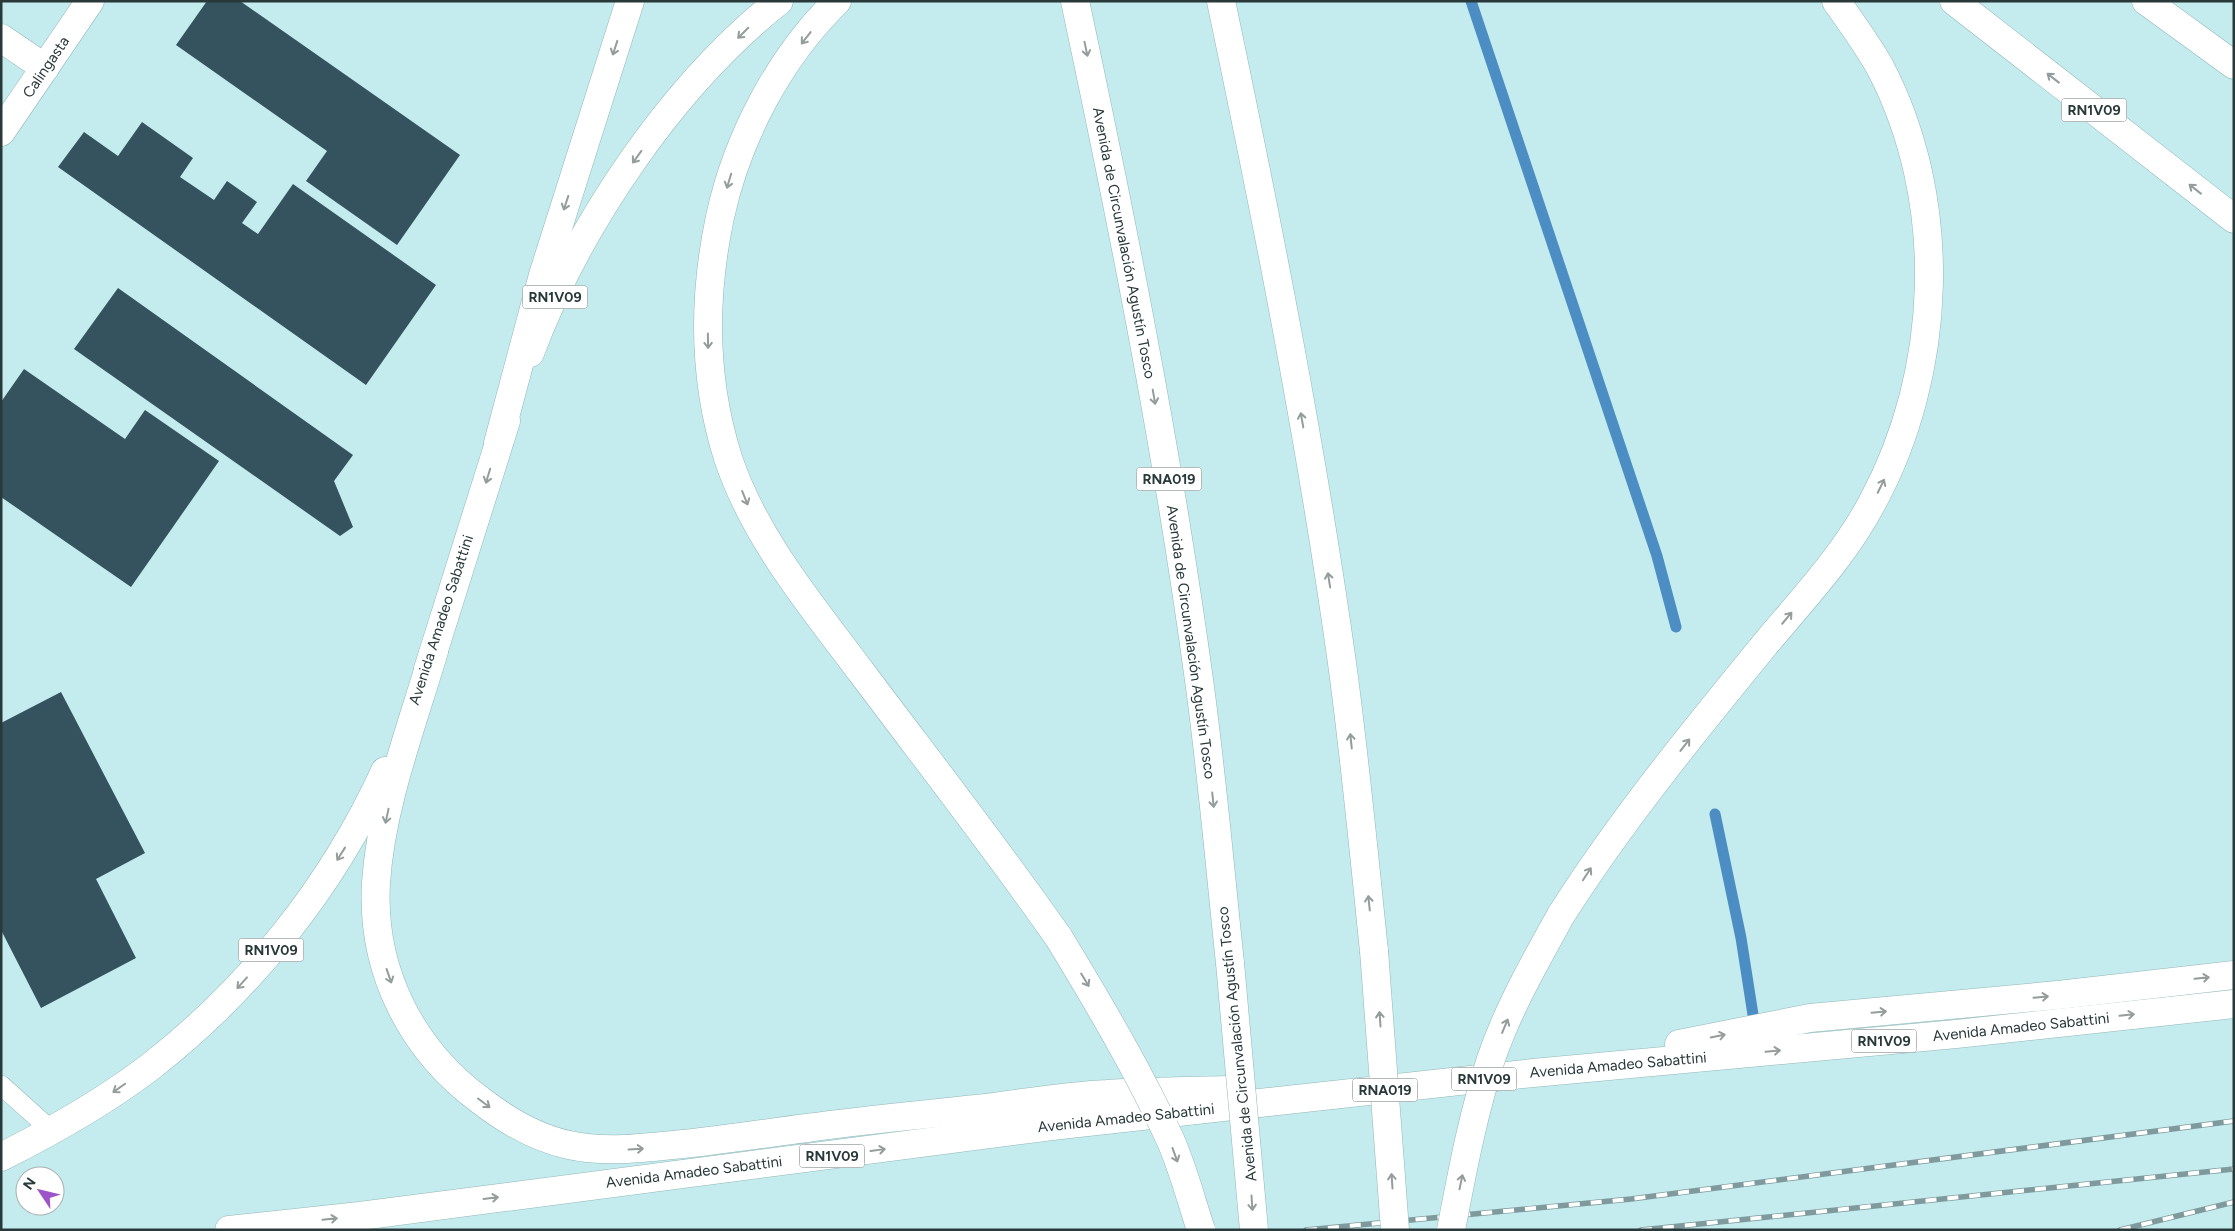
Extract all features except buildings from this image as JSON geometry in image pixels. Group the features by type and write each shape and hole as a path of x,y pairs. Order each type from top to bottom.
{"main road":[{"name":"Calingasta","path":"1,132 90,1"},
{"path":"498,444 543,275 630,1"},
{"name":"Avenida Amadeo Sabattini","path":"1,1157 52,1131 100,1102 149,1068 195,1030 240,986 282,938 342,852 372,800 404,732 434,651 498,444 532,350 560,286 591,224 666,117 712,64 759,17 779,1"},
{"path":"837,1 791,57 764,100 739,149 723,200 712,255 707,309 709,362 716,414 729,459 748,507 776,556 1016,876 1059,938 1144,1088 1170,1141 1201,1230"},
{"name":"Avenida de Circunvalación Agustín Tosco","path":"1076,1 1136,295 1170,487 1200,682 1230,963 1254,1230"},
{"name":"RNA019","path":"1221,1 1273,258 1312,471 1342,663 1374,951 1396,1230"},
{"path":"1451,1230 1468,1146 1491,1059 1530,971 1561,915 1592,866 1624,822 1756,656 1815,586 1845,544 1871,506 1892,462 1909,419 1920,376 1929,299 1923,204 1912,152 1897,107 1879,67 1836,1"},
{"name":"RN1V09","path":"1954,1 2234,219"},
{"path":"2146,1 2234,65"},
{"path":"1,38 45,68"},
{"path":"434,651 390,802 380,849 376,896 378,926 385,965 396,997 413,1030 436,1062 462,1087 499,1114 535,1135 568,1145 600,1150 638,1149 1106,1094 1435,1084"},
{"path":"1533,1073 1810,1018 2058,995 2234,975"},
{"name":"Avenida Amadeo Sabattini","path":"229,1230 360,1216 1060,1125 1533,1073 1956,1034 2234,1004"}],"lane":[{"path":"4,1091 52,1131"}],"waterway":[{"path":"1471,1 1657,556 1676,627"},
{"path":"1715,814 1741,938 1754,1021"}],"railway":[{"path":"1306,1230 1631,1199 2234,1121"},
{"path":"1641,1230 2234,1169"},
{"path":"2120,1230 2234,1202"}]}
